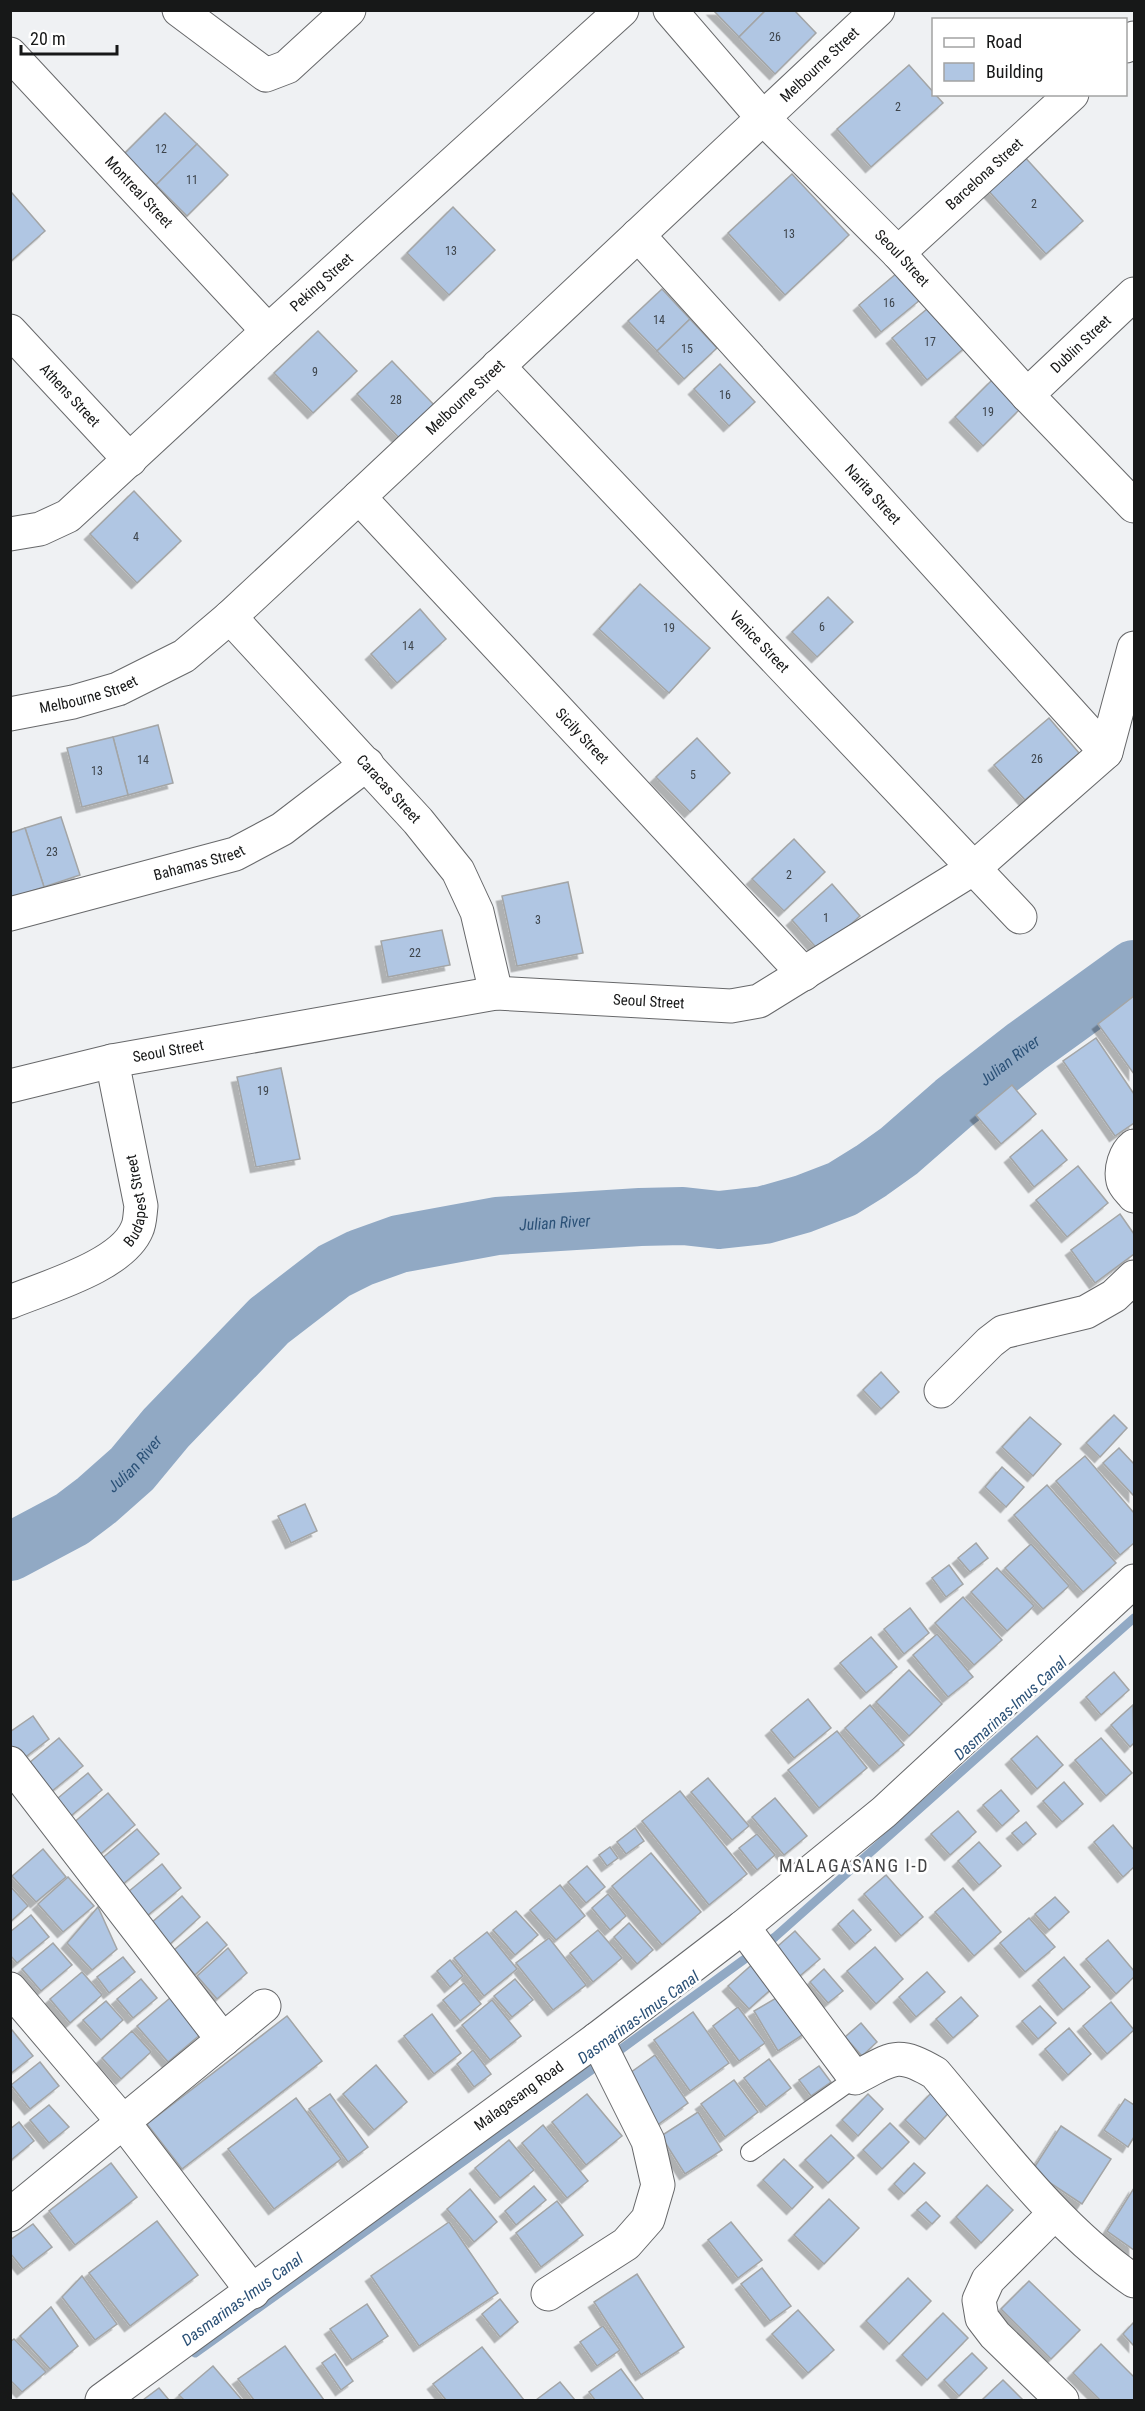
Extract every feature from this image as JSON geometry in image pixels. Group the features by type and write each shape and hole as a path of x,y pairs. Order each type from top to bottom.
{"street":[{"path":"179,10 266,75 287,67 349,10"},
{"name":"Peking Street","path":"10,534 40,529 68,516 622,10"},
{"name":"Seoul Street","path":"670,10 763,118 898,254 1027,395 1134,506"},
{"name":"Melbourne Street","path":"10,714 73,702 118,689 184,656 230,617 359,497 878,10"},
{"name":"Montreal Street","path":"10,54 268,331"},
{"name":"Barcelona Street","path":"898,254 1070,96"},
{"name":"Narita Street","path":"638,235 1106,752"},
{"name":"Dublin Street","path":"1027,395 1134,294"},
{"name":"Athens Street","path":"10,331 130,460"},
{"name":"Venice Street","path":"498,366 1020,917"},
{"name":"Sicily Street","path":"359,497 804,974"},
{"name":"Caracas Street","path":"230,617 367,764 418,821 458,871 477,912 496,993"},
{"path":"1106,752 1134,648"},
{"name":"Seoul Street","path":"10,1086 112,1061 496,993 731,1006 759,1001 974,868 1106,752"},
{"name":"Bahamas Street","path":"10,914 235,854 282,829 367,764"},
{"name":"Budapest Street","path":"10,1302 104,1263 127,1245 137,1229 141,1206 112,1061"},
{"path":"1134,1146 1129,1150 1123,1164 1123,1182 1134,1196"},
{"path":"940,1391 1003,1332 1086,1312 1114,1296 1134,1277"},
{"name":"Malagasang Road","path":"102,2400 597,2039 743,1927 884,1812 1134,1581"},
{"path":"10,1763 223,2040"},
{"path":"743,1927 855,2078 893,2058 916,2062 935,2073 1054,2214 1103,2259 1134,2281"},
{"path":"10,1989 124,2123 253,2292"},
{"path":"16,2201 124,2123 264,2006"},
{"path":"548,2294 626,2244 648,2219 658,2185 648,2141 597,2039"},
{"path":"1054,2214 988,2280 979,2300 982,2318 995,2335 1062,2400"}],"lane":[{"path":"750,2152 855,2078"}],"building":[{"path":"713,10 766,10 739,37"},
{"path":"766,10 794,10 816,33 775,74 739,37"},
{"path":"909,65 932,91 932,96 937,96 943,103 871,167 837,129"},
{"path":"165,113 197,144 156,185 124,154"},
{"path":"197,144 228,175 187,216 156,185"},
{"path":"1022,154 1083,221 1046,254 985,187"},
{"path":"792,174 849,235 785,295 728,233"},
{"path":"12,193 45,231 10,262 10,194"},
{"path":"453,207 495,250 449,295 407,253"},
{"path":"897,273 920,300 881,332 859,305"},
{"path":"662,289 690,319 657,351 628,321"},
{"path":"933,304 968,345 927,380 892,338"},
{"path":"690,319 717,348 684,379 657,351"},
{"path":"318,331 357,371 313,413 274,373"},
{"path":"392,361 436,407 401,440 357,394"},
{"path":"720,364 755,402 729,426 694,389"},
{"path":"993,379 1021,408 983,446 955,417"},
{"path":"134,491 181,541 137,583 90,534"},
{"path":"640,584 710,648 669,693 599,629"},
{"path":"828,597 853,622 817,657 792,632"},
{"path":"420,609 446,639 397,683 371,654"},
{"path":"1049,718 1079,753 1025,800 994,765"},
{"path":"158,725 173,783 128,795 113,737"},
{"path":"113,737 128,795 82,807 67,748"},
{"path":"697,738 730,773 690,812 656,777"},
{"path":"61,817 80,875 44,887 25,828"},
{"path":"25,828 44,887 10,898 10,833"},
{"path":"794,839 825,872 784,911 752,879"},
{"path":"568,882 583,953 517,966 502,896"},
{"path":"832,884 860,916 820,952 792,920"},
{"path":"442,930 450,965 388,977 381,941"},
{"path":"1134,996 1134,1074 1098,1024"},
{"path":"1096,1038 1134,1094 1134,1123 1115,1136 1063,1061"},
{"path":"281,1068 300,1159 256,1167 237,1077"},
{"path":"1012,1085 1036,1114 1001,1144 976,1115"},
{"path":"1042,1130 1067,1160 1034,1187 1010,1157"},
{"path":"1078,1166 1108,1203 1067,1237 1036,1200"},
{"path":"1120,1214 1134,1234 1134,1254 1095,1283 1071,1250"},
{"path":"881,1372 899,1392 881,1409 863,1390"},
{"path":"1114,1415 1127,1428 1100,1457 1086,1443"},
{"path":"1030,1417 1061,1444 1033,1476 1002,1447"},
{"path":"1119,1448 1134,1464 1134,1496 1103,1463"},
{"path":"1085,1456 1134,1513 1134,1543 1120,1555 1056,1481"},
{"path":"1002,1467 1024,1487 1006,1507 985,1487"},
{"path":"1047,1485 1116,1563 1083,1592 1014,1515"},
{"path":"305,1504 317,1531 291,1543 278,1516"},
{"path":"976,1543 988,1558 970,1572 958,1558"},
{"path":"1031,1544 1069,1586 1043,1609 1005,1568"},
{"path":"949,1565 963,1584 946,1597 932,1578"},
{"path":"997,1568 1034,1606 1007,1631 971,1592"},
{"path":"963,1597 1002,1640 974,1665 935,1623"},
{"path":"910,1608 929,1633 904,1654 884,1629"},
{"path":"937,1634 973,1677 948,1697 913,1655"},
{"path":"871,1637 897,1667 866,1693 840,1663"},
{"path":"909,1670 942,1704 909,1736 876,1702"},
{"path":"1114,1672 1129,1690 1101,1715 1086,1697"},
{"path":"808,1699 831,1728 794,1758 771,1730"},
{"path":"870,1705 904,1745 879,1766 845,1728"},
{"path":"1133,1705 1134,1743 1130,1747 1111,1725"},
{"path":"33,1716 49,1739 19,1762 10,1750 10,1732"},
{"path":"837,1731 867,1768 819,1808 788,1770"},
{"path":"1037,1736 1063,1765 1037,1789 1011,1759"},
{"path":"59,1738 83,1766 46,1796 23,1768"},
{"path":"1101,1738 1132,1773 1106,1796 1075,1760"},
{"path":"88,1773 102,1790 66,1820 52,1803"},
{"path":"708,1778 749,1826 732,1840 691,1792"},
{"path":"1064,1782 1083,1804 1062,1822 1043,1801"},
{"path":"1001,1790 1019,1811 1002,1826 983,1805"},
{"path":"680,1791 747,1874 709,1905 642,1821"},
{"path":"108,1793 135,1825 97,1857 71,1825"},
{"path":"775,1798 807,1836 784,1855 752,1817"},
{"path":"958,1811 976,1832 950,1855 931,1834"},
{"path":"1026,1822 1036,1834 1023,1845 1012,1833"},
{"path":"1113,1825 1134,1850 1134,1867 1123,1877 1094,1842"},
{"path":"635,1828 644,1841 626,1854 617,1842"},
{"path":"137,1829 159,1854 122,1885 100,1860"},
{"path":"757,1834 775,1855 757,1870 739,1848"},
{"path":"979,1842 1001,1866 979,1885 958,1861"},
{"path":"610,1847 618,1858 607,1866 599,1855"},
{"path":"43,1849 66,1877 36,1902 12,1876"},
{"path":"651,1853 701,1912 662,1945 612,1886"},
{"path":"162,1864 181,1888 147,1916 128,1892"},
{"path":"587,1866 605,1887 586,1903 568,1882"},
{"path":"886,1875 923,1917 901,1936 864,1894"},
{"path":"68,1877 94,1906 63,1932 38,1904"},
{"path":"560,1885 585,1916 556,1940 530,1910"},
{"path":"10,1886 28,1906 10,1922"},
{"path":"963,1888 1001,1932 974,1956 935,1912"},
{"path":"608,1894 626,1916 610,1930 592,1908"},
{"path":"182,1896 200,1917 169,1945 150,1924"},
{"path":"1055,1897 1069,1912 1049,1930 1035,1914"},
{"path":"98,1907 117,1949 92,1970 67,1943"},
{"path":"853,1910 871,1930 855,1944 838,1924"},
{"path":"516,1911 538,1935 515,1955 493,1930"},
{"path":"31,1915 49,1937 17,1963 10,1955 10,1932"},
{"path":"1029,1918 1055,1947 1025,1972 1000,1943"},
{"path":"207,1922 227,1945 195,1975 174,1950"},
{"path":"629,1923 653,1950 637,1964 614,1937"},
{"path":"598,1930 622,1958 593,1982 570,1953"},
{"path":"795,1931 820,1959 795,1980 770,1953"},
{"path":"487,1932 517,1969 484,1996 454,1958"},
{"path":"549,1938 586,1985 553,2010 516,1963"},
{"path":"1108,1940 1134,1971 1134,1977 1116,1994 1086,1959"},
{"path":"53,1943 72,1965 41,1991 22,1969"},
{"path":"875,1947 903,1979 876,2004 847,1971"},
{"path":"228,1948 247,1973 217,1999 197,1976"},
{"path":"123,1957 135,1972 109,1993 97,1977"},
{"path":"1064,1957 1090,1987 1063,2010 1038,1980"},
{"path":"450,1960 463,1976 450,1987 437,1971"},
{"path":"756,1961 777,1984 749,2009 728,1986"},
{"path":"824,1969 843,1991 828,2003 810,1982"},
{"path":"82,1972 102,1995 70,2023 50,1999"},
{"path":"927,1972 945,1992 916,2017 899,1997"},
{"path":"141,1979 157,1998 133,2018 117,1999"},
{"path":"515,1979 533,2000 512,2017 494,1996"},
{"path":"464,1983 481,2004 460,2021 443,2000"},
{"path":"783,1994 807,2032 778,2051 754,2011"},
{"path":"961,1997 978,2016 953,2038 936,2019"},
{"path":"170,1998 201,2034 168,2062 137,2026"},
{"path":"492,2000 521,2036 490,2060 462,2025"},
{"path":"106,2001 123,2020 101,2040 83,2020"},
{"path":"1111,2002 1134,2030 1107,2054 1083,2026"},
{"path":"1040,2006 1056,2023 1038,2039 1022,2021"},
{"path":"738,2007 765,2043 739,2061 713,2026"},
{"path":"693,2012 729,2063 690,2091 654,2040"},
{"path":"432,2014 461,2053 434,2074 404,2036"},
{"path":"287,2016 322,2061 182,2169 147,2124"},
{"path":"861,2023 877,2042 862,2056 845,2037"},
{"path":"1069,2028 1091,2054 1068,2075 1045,2049"},
{"path":"12,2030 33,2056 10,2074 10,2031"},
{"path":"132,2031 151,2052 121,2079 102,2058"},
{"path":"473,2050 491,2074 474,2087 457,2064"},
{"path":"655,2055 688,2103 656,2126 623,2078"},
{"path":"769,2059 791,2088 766,2107 744,2078"},
{"path":"40,2062 59,2086 30,2109 11,2085"},
{"path":"376,2065 407,2102 374,2130 343,2094"},
{"path":"819,2066 831,2082 811,2096 799,2080"},
{"path":"734,2080 758,2112 725,2137 701,2104"},
{"path":"933,2091 952,2109 925,2139 905,2120"},
{"path":"330,2094 368,2147 348,2162 309,2109"},
{"path":"587,2094 622,2136 586,2165 552,2122"},
{"path":"868,2094 883,2109 858,2136 842,2120"},
{"path":"296,2098 341,2159 274,2209 228,2149"},
{"path":"1125,2099 1134,2105 1134,2137 1128,2147 1104,2130"},
{"path":"49,2105 69,2127 49,2143 30,2120"},
{"path":"698,2112 722,2150 685,2174 661,2136"},
{"path":"19,2122 34,2141 10,2161 10,2129"},
{"path":"890,2123 909,2142 882,2169 863,2150"},
{"path":"543,2125 588,2181 567,2198 522,2143"},
{"path":"1061,2126 1111,2159 1082,2204 1032,2171"},
{"path":"831,2135 854,2158 828,2183 805,2160"},
{"path":"509,2140 534,2170 500,2198 475,2168"},
{"path":"784,2159 813,2187 792,2209 763,2180"},
{"path":"111,2163 137,2197 75,2245 49,2211"},
{"path":"914,2163 925,2173 904,2194 894,2184"},
{"path":"987,2185 1013,2210 981,2243 956,2217"},
{"path":"534,2186 546,2200 516,2225 505,2211"},
{"path":"1134,2188 1134,2250 1107,2231"},
{"path":"470,2189 497,2222 474,2242 447,2209"},
{"path":"829,2199 859,2228 824,2264 794,2235"},
{"path":"557,2201 583,2235 541,2267 516,2233"},
{"path":"926,2202 940,2216 932,2224 917,2210"},
{"path":"157,2221 198,2275 130,2326 89,2273"},
{"path":"449,2222 498,2293 419,2346 371,2276"},
{"path":"731,2222 762,2260 738,2278 708,2240"},
{"path":"33,2224 52,2247 23,2269 10,2253 10,2240"},
{"path":"762,2268 791,2306 770,2321 741,2284"},
{"path":"637,2274 684,2347 641,2375 594,2302"},
{"path":"82,2276 117,2324 95,2340 62,2297"},
{"path":"908,2278 931,2301 889,2344 866,2321"},
{"path":"1029,2281 1080,2330 1051,2359 1001,2309"},
{"path":"500,2299 518,2322 500,2337 482,2314"},
{"path":"367,2304 388,2336 352,2360 330,2329"},
{"path":"51,2307 78,2346 50,2369 20,2336"},
{"path":"798,2310 834,2350 808,2373 772,2334"},
{"path":"943,2313 968,2338 927,2380 902,2355"},
{"path":"1134,2322 1134,2346 1123,2334"},
{"path":"603,2326 620,2350 597,2366 580,2342"},
{"path":"14,2339 46,2372 22,2392 10,2380 10,2342"},
{"path":"1101,2344 1134,2377 1134,2400 1100,2400 1073,2373"},
{"path":"285,2346 324,2400 254,2400 238,2379"},
{"path":"482,2347 524,2400 446,2400 433,2384"},
{"path":"972,2353 987,2368 959,2396 944,2380"},
{"path":"335,2354 353,2381 341,2390 322,2363"},
{"path":"213,2366 242,2400 184,2400 179,2395"},
{"path":"621,2369 644,2400 595,2400 589,2392"},
{"path":"1003,2380 1023,2400 982,2400"},
{"path":"560,2382 575,2400 536,2400"},
{"path":"159,2388 169,2400 143,2400"}],"waterway":[{"name":"Julian River","path":"10,1552 72,1519 97,1500 132,1469 166,1428 269,1321 334,1271 360,1258 399,1244 497,1226 640,1217 683,1216 719,1220 764,1215 803,1204 842,1189 871,1171 899,1151 954,1103 1026,1047 1134,969"},
{"name":"Dasmarinas-Imus Canal","path":"613,2055 775,1937 1134,1618"},
{"name":"Dasmarinas-Imus Canal","path":"195,2353 601,2063"}],"district":[{"name":"MALAGASANG I-D","path":"854,1866"}]}
